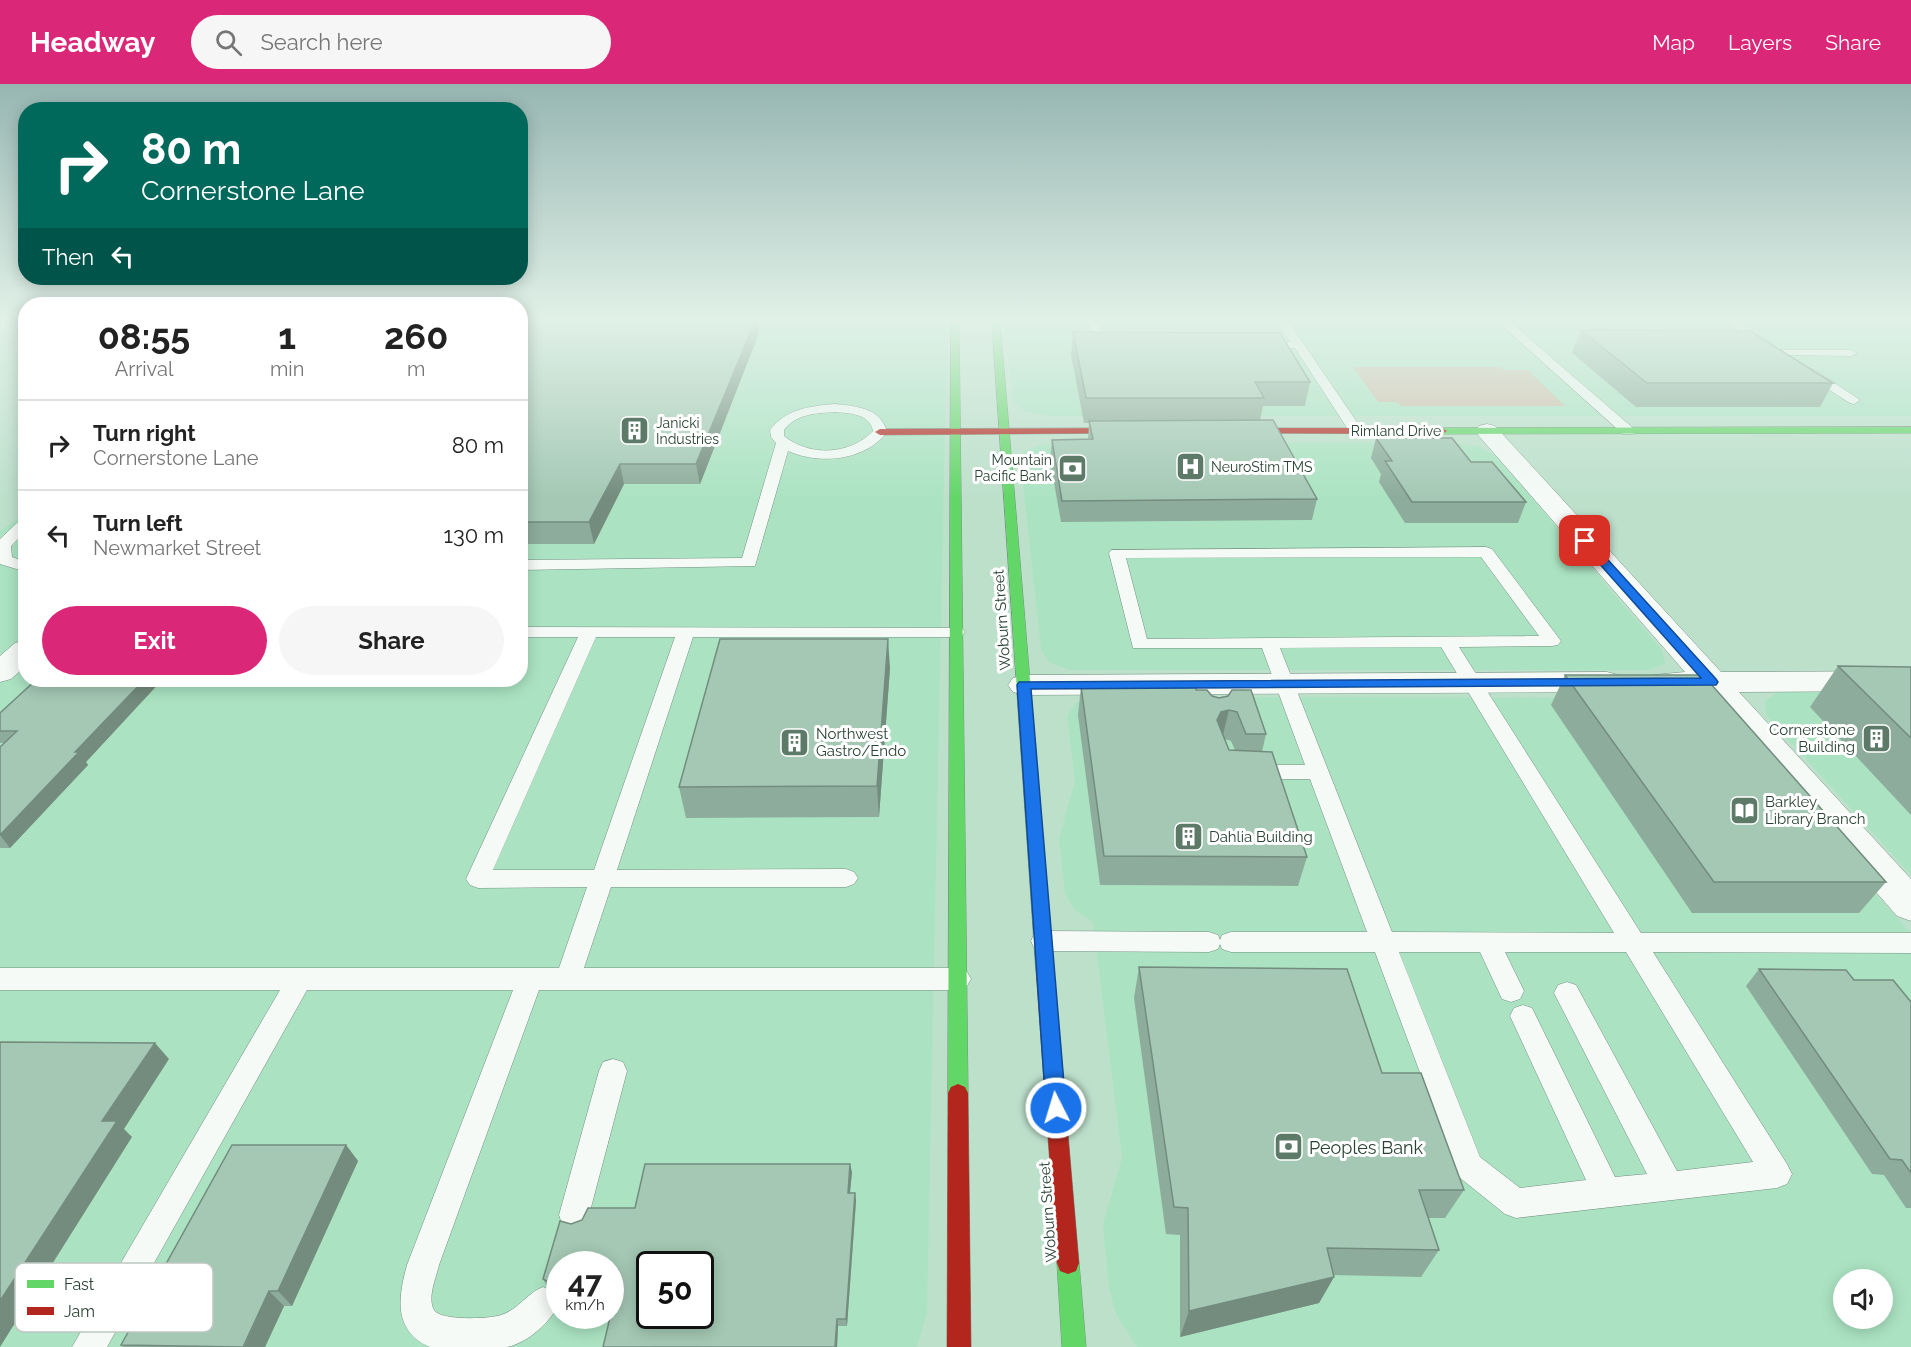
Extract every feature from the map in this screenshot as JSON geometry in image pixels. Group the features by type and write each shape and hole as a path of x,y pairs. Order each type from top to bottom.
{"main road":[{"path":"956,380 959,1347"},
{"name":"Woburn Street","path":"1001,380 1074,1347"},
{"name":"Rimland Drive","path":"1215,431 1911,430"},
{"path":"880,432 1146,431"}],"street":[{"path":"1487,431 1911,905"},
{"path":"0,672 18,656"},
{"path":"1024,685 1208,695 1285,684 1911,681"}],"lane":[{"path":"1322,380 1356,431"},
{"path":"1570,380 1628,431"},
{"path":"1822,380 1854,400"},
{"path":"835,408 865,413 875,418 880,425 880,432 867,445 839,453 806,452 783,443 778,437 777,430 781,423 803,412 818,409 835,408"},
{"path":"528,565 750,563 783,443"},
{"path":"18,530 3,545 4,560 18,564"},
{"path":"1486,552 1552,641 1447,642 1138,644 1117,553 1486,552"},
{"path":"528,632 956,632"},
{"path":"589,632 477,879 846,878"},
{"path":"568,979 686,632"},
{"path":"1269,643 1469,1167 1516,1203 1777,1174 1447,642"},
{"path":"1230,772 1319,772"},
{"path":"1043,941 1911,943"},
{"path":"1488,942 1511,991"},
{"path":"0,979 958,979"},
{"path":"138,1263 300,979"},
{"path":"530,979 423,1266 416,1295 419,1319 434,1332 472,1335 507,1331 532,1315 543,1304"},
{"path":"1566,993 1669,1186"},
{"path":"1523,1016 1607,1193"},
{"path":"574,1215 613,1071"},
{"path":"90,1347 99,1332"}],"shaded area":[{"path":"528,380 946,380 927,1312 917,1347 0,1347 0,531 18,518 18,687 528,687"},
{"path":"1011,380 1911,380 1911,416 1050,416 1025,411 1013,401"},
{"path":"1362,380 1538,380 1565,406 1401,406 1397,402 1378,402"},
{"path":"1058,443 1451,443 1478,446 1496,456 1662,650 1665,664 1648,670 1069,670 1049,662 1041,650 1020,457 1028,450 1041,445"},
{"path":"1778,692 1911,693 1911,875 1766,715 1765,701"},
{"path":"1093,697 1679,698 1721,716 1911,934 1911,1347 1137,1347 1116,1314 1109,1288 1103,1225 1122,1157 1093,922 1075,910 1065,894 1059,838 1075,781 1067,716 1076,703"}],"building":[{"path":"528,380 731,380 696,464 620,464 589,522 528,522"},
{"path":"1082,380 1309,380 1310,382 1255,382 1264,398 1086,398"},
{"path":"1643,380 1828,380 1833,383 1647,383"},
{"path":"1273,420 1317,499 1062,501 1052,440 1093,439 1089,421"},
{"path":"1376,438 1452,438 1471,462 1492,462 1526,502 1412,502 1385,461 1392,461"},
{"name":"Northwest Gastro/Endo","path":"720,639 888,639 877,786 679,787"},
{"path":"1838,666 1911,667 1911,738"},
{"path":"1565,675 1703,675 1886,882 1714,882"},
{"name":"Dahlia Building","path":"1081,686 1196,687 1196,690 1207,690 1212,696 1219,698 1228,696 1232,690 1251,690 1266,734 1246,734 1237,712 1229,710 1221,712 1217,720 1229,750 1272,752 1307,857 1104,856"},
{"path":"28,687 137,687 0,835 0,747 17,731 0,731 0,713"},
{"name":"Peoples Bank","path":"1139,967 1347,969 1382,1073 1421,1073 1464,1190 1419,1190 1439,1250 1327,1248 1334,1277 1189,1311 1188,1208 1174,1207"},
{"path":"1759,969 1846,970 1854,980 1893,980 1911,1002 1911,1173 1902,1160 1890,1159"},
{"path":"0,1042 155,1043 102,1121 117,1121 25,1263 15,1263 15,1278 0,1301"},
{"path":"232,1145 346,1145 278,1291 269,1291 243,1347 121,1345 128,1332 213,1332 213,1263 167,1263"},
{"path":"645,1164 850,1164 848,1193 855,1193 846,1319 837,1319 835,1347 603,1347 607,1329 624,1329 624,1251 551,1251 560,1221 571,1224 582,1220 588,1208 635,1208"}],"traffic: fast":[{"path":"955,380 958,1093"},
{"path":"1000,380 1045,970"},
{"path":"1442,431 1911,430"},
{"path":"1068,1263 1074,1347"}],"traffic: jam":[{"path":"880,432 1132,431"},
{"path":"1235,431 1442,431"},
{"path":"1045,970 1068,1263"},
{"path":"958,1093 959,1347"}],"place":[{"name":"Janicki Industries","path":"635,431"},
{"name":"NeuroStim TMS","path":"1190,467"},
{"name":"Mountain Pacific Bank","path":"1073,468"},
{"name":"Cornerstone Building","path":"1876,739"},
{"name":"Northwest Gastro/Endo","path":"795,743"},
{"name":"Barkley Library Branch","path":"1744,811"},
{"name":"Dahlia Building","path":"1188,837"},
{"name":"Peoples Bank","path":"1288,1147"}],"route":[{"path":"1056,1108 1024,685 1712,682 1585,541"}]}
